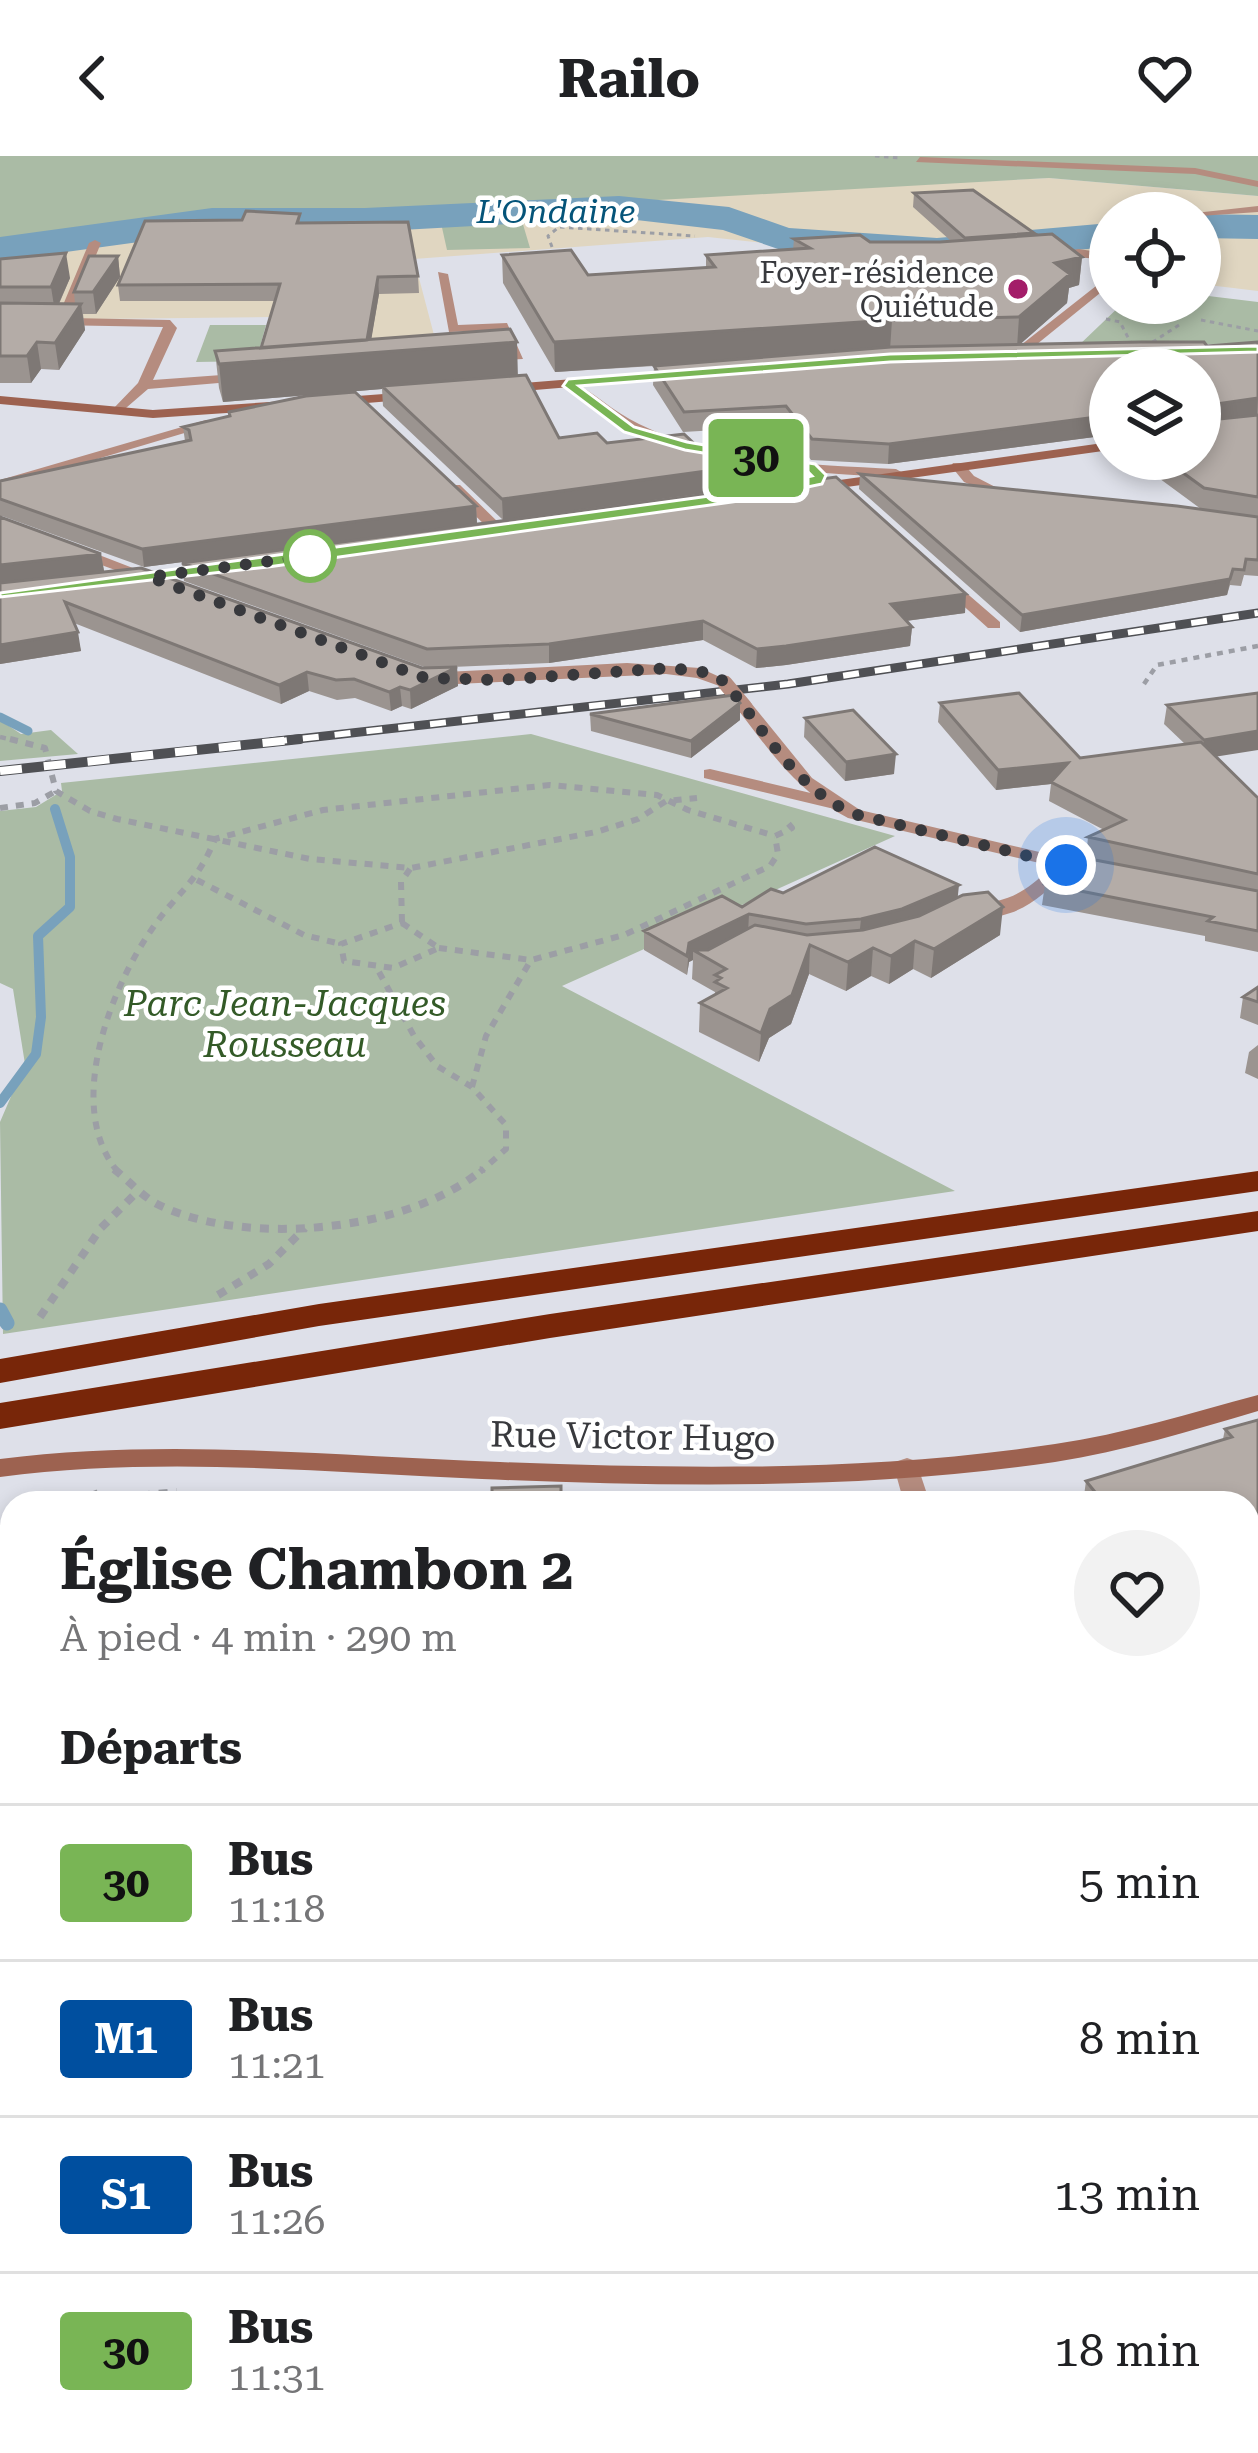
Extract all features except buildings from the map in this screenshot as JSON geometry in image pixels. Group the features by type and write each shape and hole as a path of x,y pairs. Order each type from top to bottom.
{"highway":[{"path":"0,1371 319,1315 1258,1180"},
{"path":"0,1416 550,1326 1258,1220"}],"main road":[{"path":"1003,354 1043,354"},
{"path":"472,391 710,372"},
{"path":"317,403 367,404 424,395"},
{"path":"0,400 153,414 298,405"},
{"path":"789,489 1089,449"},
{"path":"489,530 521,526"},
{"path":"112,582 231,567"},
{"name":"Rue Victor Hugo","path":"0,1468 122,1454 189,1453 484,1470 779,1477 1056,1452 1258,1403"}],"street":[{"path":"920,160 1179,170 1258,184"},
{"path":"1221,212 1258,209"},
{"path":"63,320 95,243"},
{"path":"1032,255 1089,254"},
{"path":"442,274 453,329 503,326 519,356 472,359"},
{"path":"1026,354 1025,348 1089,296"},
{"path":"0,320 166,323 171,328 144,385 119,410"},
{"path":"144,385 258,376"},
{"path":"568,383 606,416 646,435 810,466 896,473"},
{"path":"0,484 147,441 298,405"},
{"path":"147,441 155,434 153,414"},
{"path":"789,489 817,481 820,475 810,466"},
{"path":"958,466 969,479 996,491"},
{"path":"440,473 489,530"},
{"path":"876,480 940,488"},
{"path":"839,485 856,501"},
{"path":"962,490 1017,494"},
{"path":"57,544 188,592"},
{"path":"925,563 994,625"},
{"path":"404,671 461,682 671,668 710,673 725,682 801,781 830,803"},
{"path":"710,774 1110,874"},
{"path":"954,914 1015,906 1036,895 1047,878 1066,865"},
{"path":"907,1467 914,1491"}],"path":[{"path":"552,247 550,230 570,226 695,236"},
{"path":"1221,324 1258,331"},
{"path":"1124,330 1136,353 1179,325"},
{"path":"1144,684 1157,665 1258,646"},
{"path":"0,736 45,748 56,791 90,811 310,859 411,868 619,826 666,801 690,798"},
{"path":"215,838 323,810 550,785 626,789 775,836 792,828 740,794 750,785"},
{"path":"0,808 35,803 56,791"},
{"path":"402,923 439,948 531,960 624,935 686,909 770,866 778,854 775,836"},
{"path":"215,838 197,880 168,907 116,986 100,1037 93,1116 107,1155 137,1192 173,1212 241,1229 306,1227 425,1203 470,1182 499,1159 506,1149 506,1125 472,1087 437,1066 414,1036 380,972"},
{"path":"402,923 401,882 411,868"},
{"path":"197,880 304,935 341,944 402,923"},
{"path":"341,944 344,961 380,972 412,964 439,948"},
{"path":"472,1087 474,1064 490,1027 531,960"},
{"path":"23,1328 43,1320 101,1228 137,1192"},
{"path":"200,1300 213,1298 269,1264 306,1227"}],"shaded area":[{"path":"1049,178 1212,192 1089,192 1089,254 903,258 708,237 414,259 439,354 271,317 0,320 0,241 211,217"},
{"path":"1221,193 1258,196 1258,291 1221,287"}],"green space":[{"path":"0,156 1258,156 1258,196 1049,178 552,206 211,217 0,241"},
{"path":"522,221 530,248 447,250 441,223"},
{"path":"1221,298 1258,302 1258,343 1077,347 1101,324 1221,324"},
{"path":"210,325 266,325 256,361 196,362"},
{"path":"0,720 21,734 51,730 78,754 0,761"},
{"name":"Parc Jean-Jacques Rousseau","path":"531,734 895,836 562,986 955,1191 3,1334 0,1122 25,1064 13,989 0,983 0,811 36,807 62,791 61,783"}],"waterway":[{"name":"L'Ondaine","path":"0,249 212,220 365,220 619,207 729,219 784,239 937,250 1089,237"},
{"name":"L'Ondaine","path":"1221,226 1258,227"},
{"path":"0,717 28,731"},
{"path":"0,1103 36,1054 41,1017 38,936 70,907 70,857 55,809"},
{"path":"0,1310 7,1323"}],"railway":[{"path":"271,742 788,684 1258,613"},
{"path":"0,771 300,739"}],"bus line":[{"name":"30","path":"0,593 268,562 746,496 789,489 817,481 820,475 810,466 685,446 629,429 568,383 890,358 1258,350"}],"place":[{"name":"Foyer-résidence Quiétude","path":"1018,289"}],"route":[{"path":"310,556 149,577 425,678 461,682 638,668 710,673 725,682 801,781 830,803 854,814 1066,865"}]}
